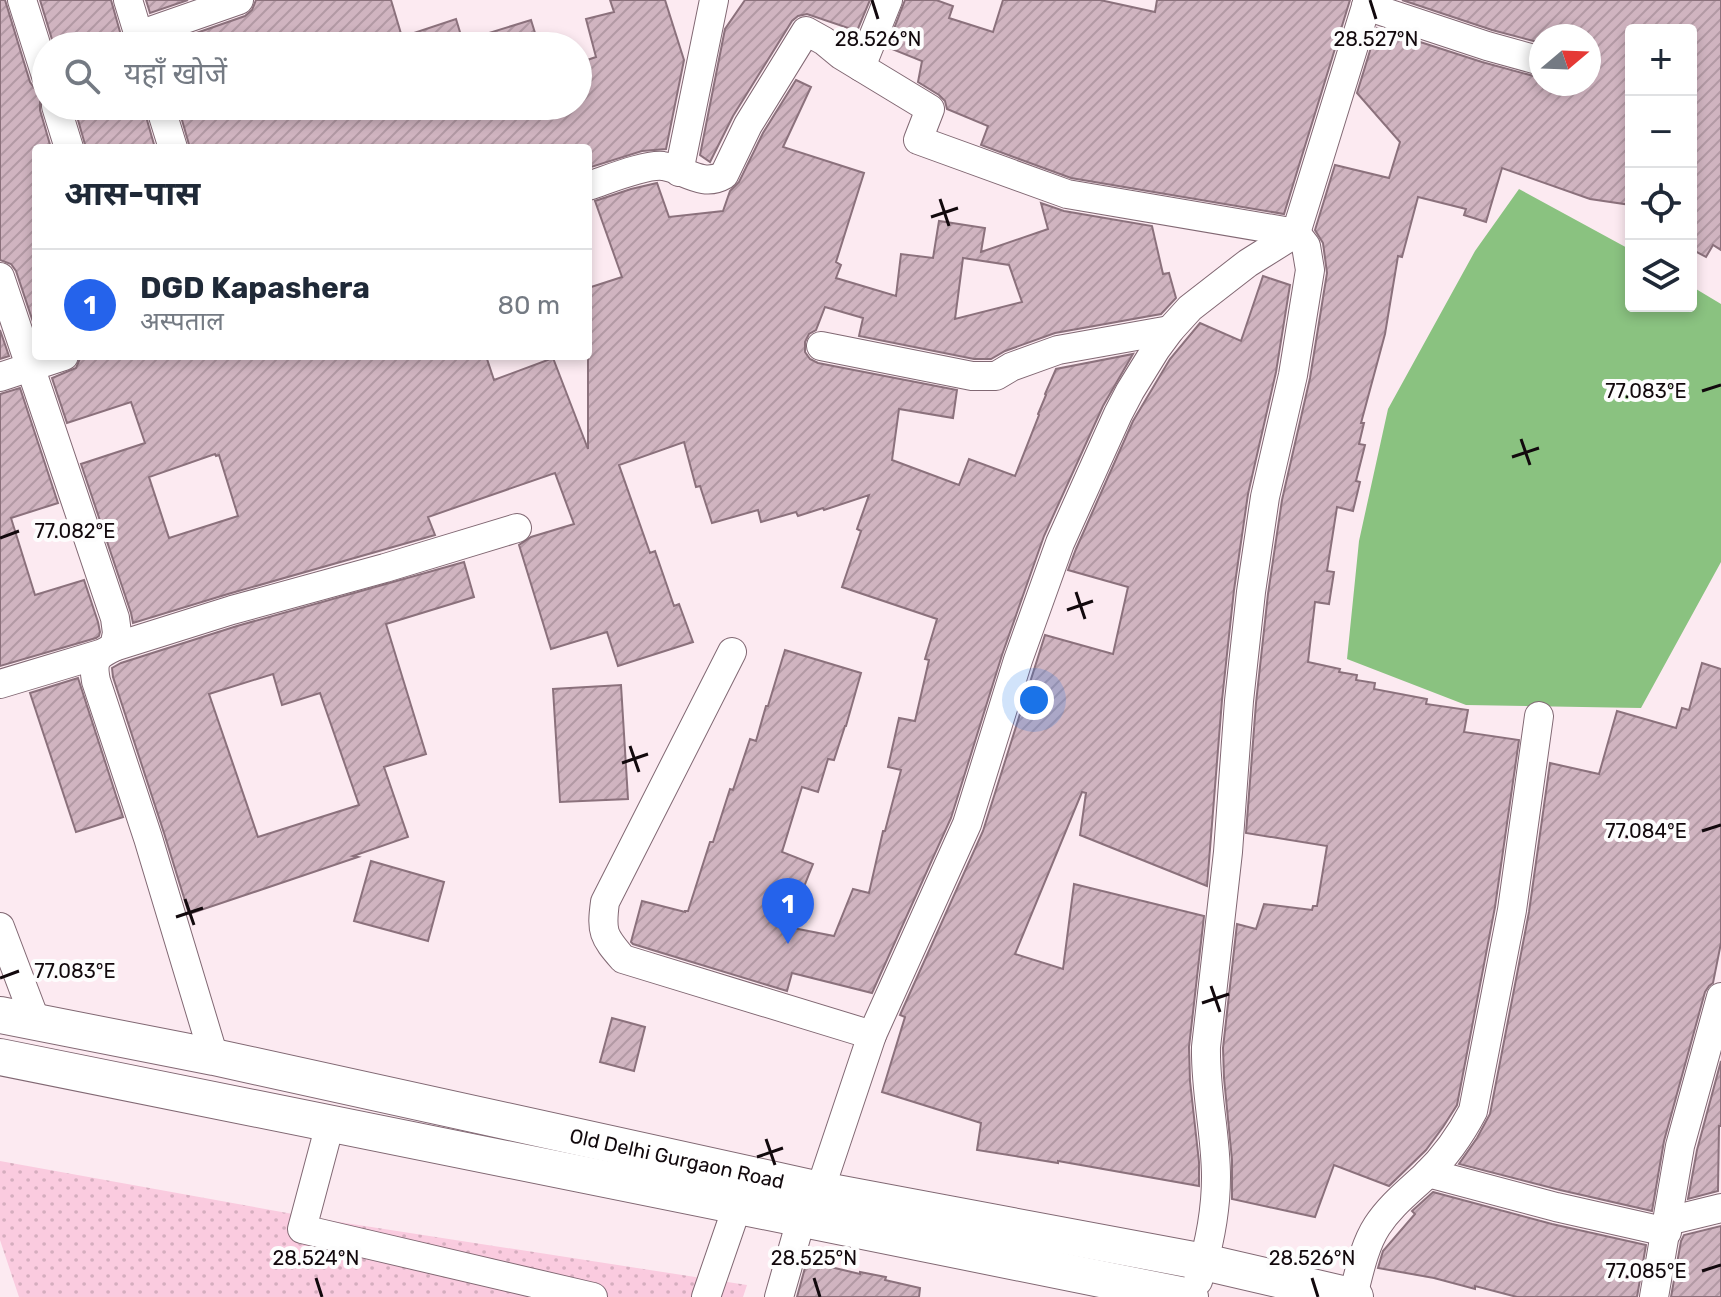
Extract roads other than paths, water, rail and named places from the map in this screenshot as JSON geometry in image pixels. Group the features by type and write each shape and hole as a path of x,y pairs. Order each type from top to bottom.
{"main road":[{"name":"Old Delhi Gurgaon Road","path":"0,1015 214,1057 1192,1297"},
{"name":"Old Delhi Gurgaon Road","path":"0,1057 737,1207 810,1205 1204,1262 1354,1297"}],"street":[{"path":"22,0 32,32"},
{"path":"128,0 138,32"},
{"path":"163,32 239,0"},
{"path":"679,172 714,0"},
{"path":"861,67 888,0"},
{"path":"779,1297 872,1035 967,824 1018,660 1060,543 1130,391 1170,330 1190,308 1221,282 1296,233 1367,3 1529,58"},
{"path":"592,185 659,165 710,181 724,175 748,125 806,31 930,109 918,140 1067,194 1296,233 1306,246 1310,270 1293,375 1265,497 1239,701 1228,852 1206,1047 1216,1175 1214,1208 1204,1262 1192,1297"},
{"path":"60,120 68,144"},
{"path":"164,120 172,144"},
{"path":"0,277 111,602 117,633 107,650 95,661 96,681 148,838 214,1057"},
{"path":"821,346 972,376 996,376 1011,367 1058,350 1170,330"},
{"path":"0,377 51,360"},
{"path":"0,684 232,610 517,528"},
{"path":"732,652 605,902 602,925 608,942 623,959 872,1035"},
{"path":"1354,1297 1367,1246 1375,1229 1397,1201 1428,1173 1463,1130 1473,1111 1512,910 1539,716"},
{"path":"0,927 36,1022"},
{"path":"1654,1297 1680,1146 1715,1038 1721,997"},
{"path":"330,1124 302,1229 593,1297"},
{"path":"1428,1173 1556,1207 1667,1227 1721,1208"},
{"path":"706,1297 737,1207"}],"place":[{"name":"DGD Kapashera","path":"788,944"}]}
